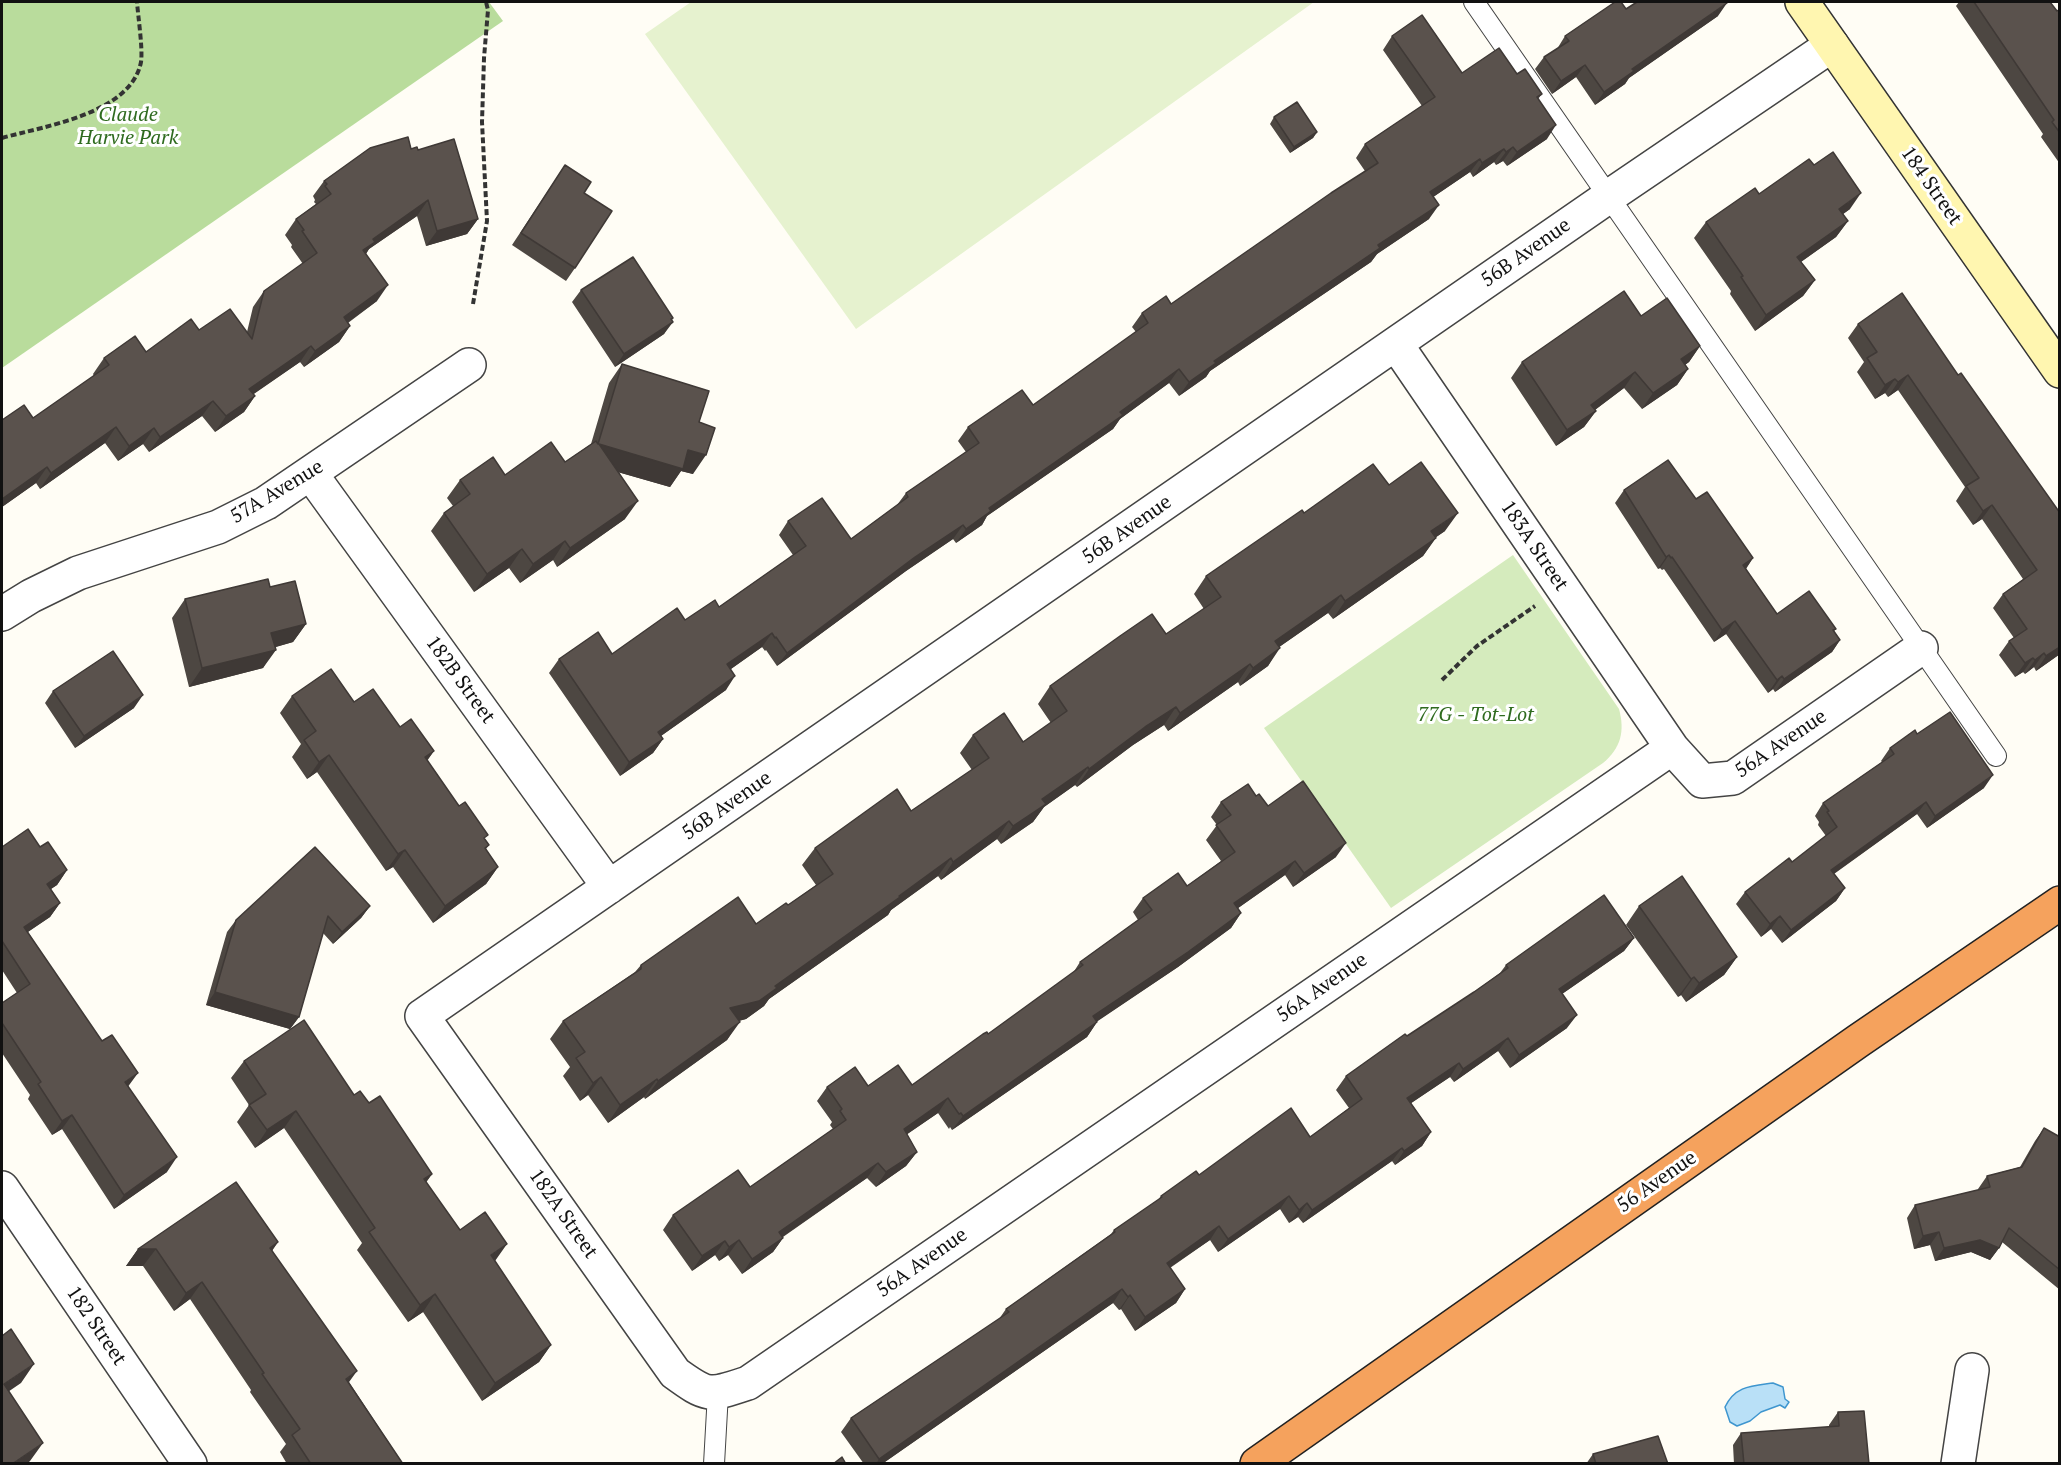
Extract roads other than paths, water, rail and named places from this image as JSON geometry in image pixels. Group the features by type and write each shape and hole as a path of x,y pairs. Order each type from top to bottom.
{"highway":[{"name":"56 Avenue","path":"1257,1464 1838,1055 2060,903"}],"main road":[{"name":"184 Street","path":"1802,2 2060,371"}],"street":[{"name":"56B Avenue","path":"422,1016 1608,196 1832,45"},
{"name":"183A Street","path":"1396,344 1672,748"},
{"name":"57A Avenue","path":"2,614 78,573 218,527 266,503 469,365"},
{"name":"182B Street","path":"311,474 609,887"},
{"name":"56A Avenue","path":"718,1393 748,1383 1672,748 1702,781 1733,778 1921,648"},
{"name":"182A Street","path":"422,1016 675,1373 699,1390 718,1393"},
{"name":"182 Street","path":"2,1188 190,1464"},
{"path":"1958,1464 1972,1370"}],"lane":[{"path":"1474,2 1996,756"},
{"path":"714,1464 718,1393"}],"water":[{"path":"1773,1383 1783,1387 1785,1399 1789,1402 1785,1408 1780,1405 1761,1412 1750,1421 1737,1426 1730,1422 1725,1407 1734,1395 1744,1388"}],"park label":[{"name":"Claude Harvie Park","path":"128,126"},
{"name":"77G - Tot-Lot","path":"1476,715"}]}
